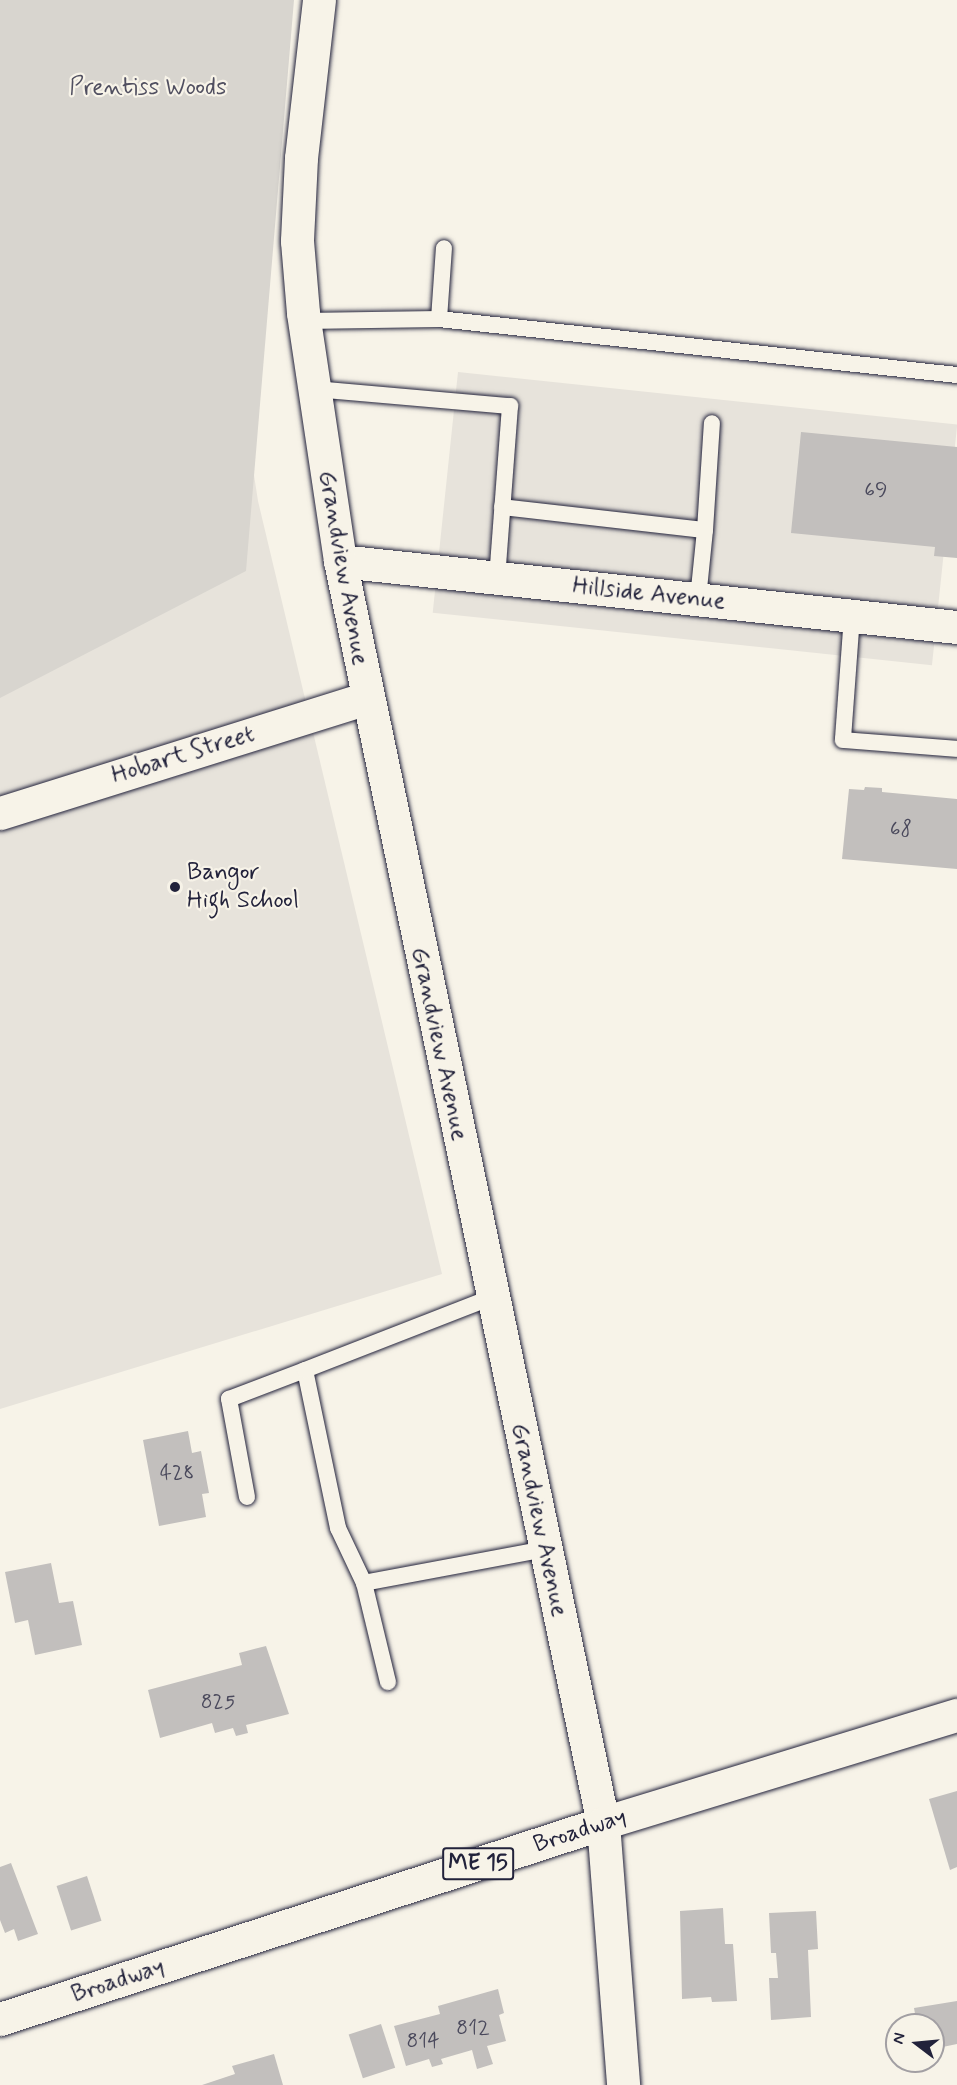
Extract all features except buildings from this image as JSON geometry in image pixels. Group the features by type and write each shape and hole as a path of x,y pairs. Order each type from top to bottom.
{"street":[{"name":"Grandview Avenue","path":"319,0 301,158 297,241 304,321 340,561 366,698 603,1823 623,2085"},
{"name":"Hillside Avenue","path":"340,561 957,627"},
{"name":"Hobart Street","path":"0,813 366,698"},
{"name":"Broadway","path":"0,2019 603,1823 957,1715"}],"lane":[{"path":"439,319 444,248"},
{"path":"304,321 439,319 957,375"},
{"path":"314,389 510,406 497,578"},
{"path":"698,599 712,423"},
{"path":"502,507 705,530"},
{"path":"852,616 843,740 957,749"},
{"path":"247,1497 229,1399 492,1297"},
{"path":"305,1370 338,1528 364,1583 388,1682"},
{"path":"364,1583 545,1549"}],"shaded area":[{"name":"Bangor High School","path":"0,162 232,333 258,501 442,1274 0,1409"},
{"path":"458,372 957,424 932,665 433,613"}],"green space":[{"name":"Prentiss Woods","path":"0,0 294,0 246,571 0,698"}],"place":[{"name":"Bangor High School","path":"175,887"}]}
